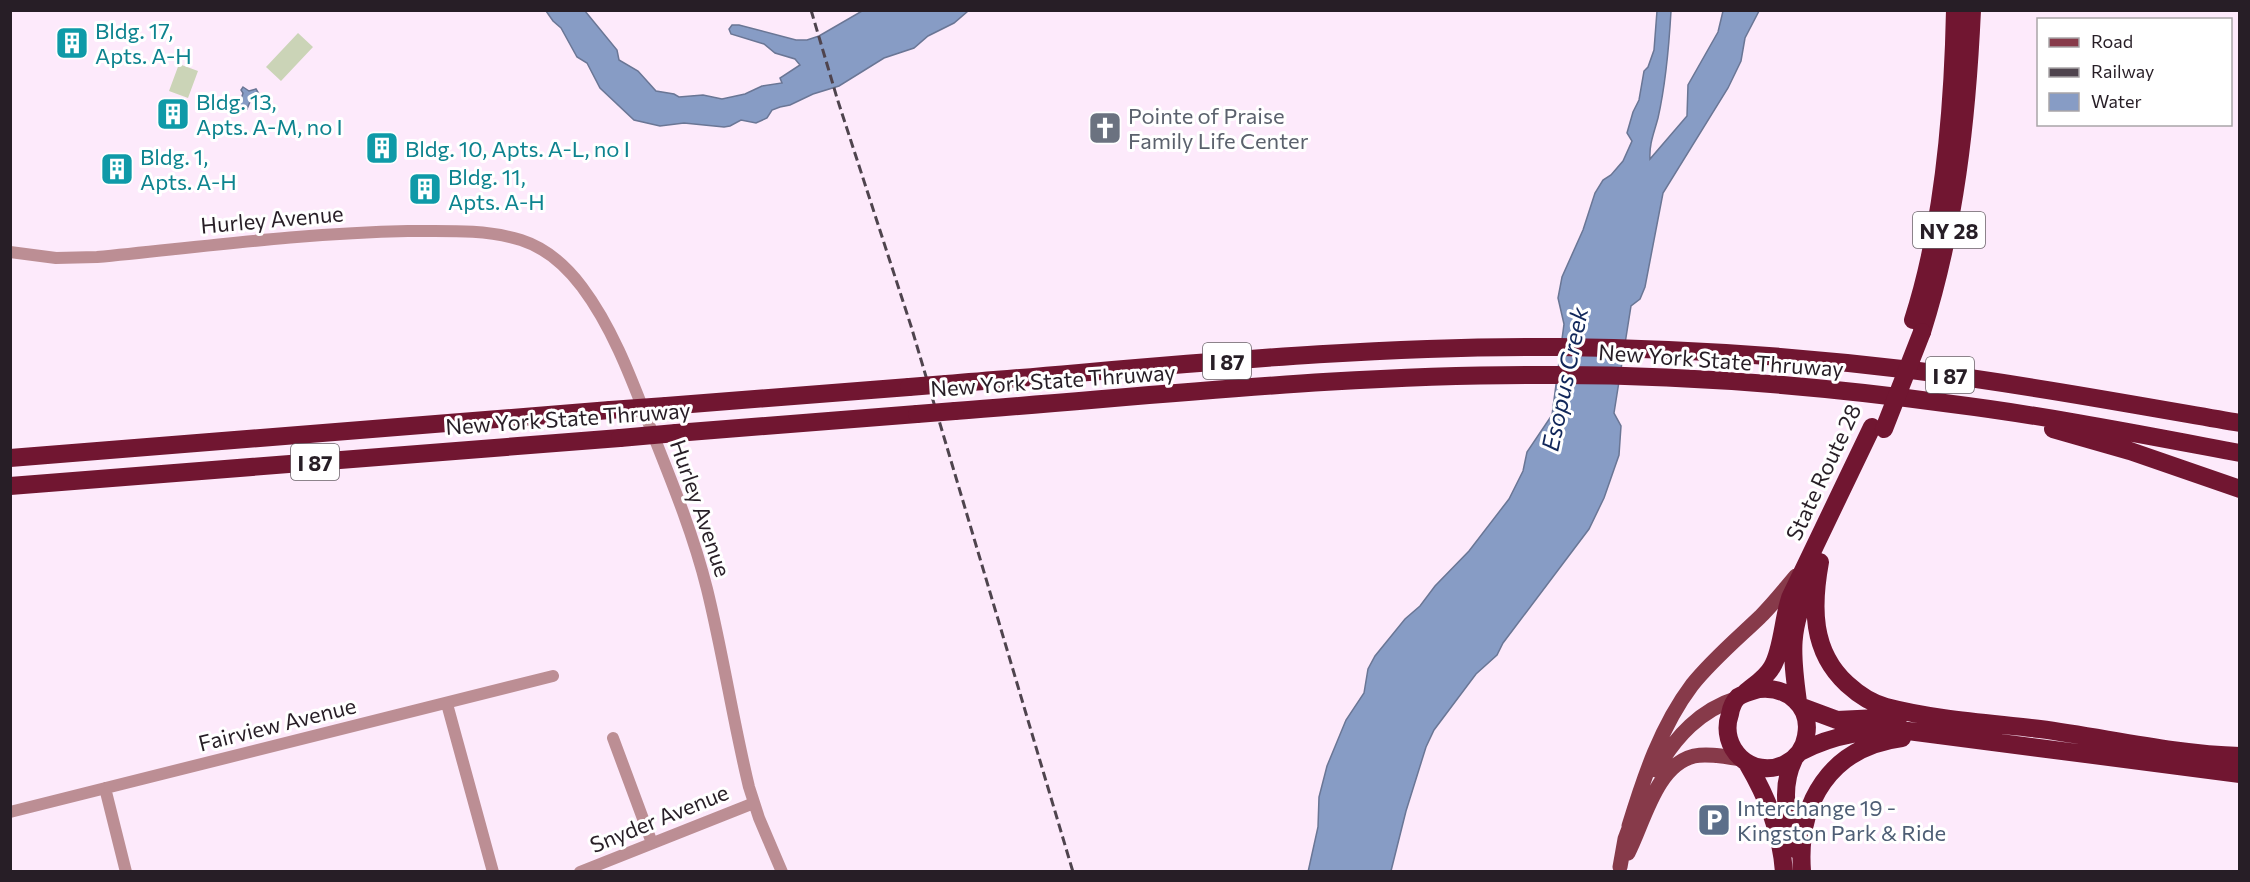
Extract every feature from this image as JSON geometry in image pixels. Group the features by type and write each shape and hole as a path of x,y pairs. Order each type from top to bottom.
{"highway":[{"name":"State Route 28","path":"1916,331 1945,166 1955,10"},
{"name":"State Route 28","path":"1741,695 1774,665 1786,609 1812,564 1878,428 1942,264 1952,213 1964,124 1972,10"},
{"name":"New York State Thruway","path":"10,458 1356,352 1508,347 1659,350 1807,359 2046,389 2240,423"},
{"name":"New York State Thruway","path":"10,486 1346,381 1508,375 1658,377 1802,387 1953,404 2052,419 2240,453"},
{"path":"1953,404 2099,442 2240,489"},
{"name":"State Route 28","path":"1800,704 1792,656 1793,632 1812,564"},
{"path":"1812,564 1814,616 1820,641 1830,664 1846,683 1866,699 1887,707 1937,717 2042,730 2209,755 2240,762"},
{"path":"1784,872 1775,821 1759,784 1729,741 1727,727 1730,714 1741,695 1759,689 1773,689 1786,693 1800,704 1837,720 1869,717 1937,717"},
{"path":"1800,704 1807,730 1786,787 1785,809 1802,871"},
{"path":"1744,761 1767,768 1781,766 1827,739 1866,731 1908,730 2240,774"},
{"path":"1802,871 1801,840 1811,804 1828,776 1844,761 1862,749 1893,740 1970,737"},
{"path":"2209,755 2240,756"}],"main road":[{"path":"1619,869 1639,794 1658,746 1686,693 1709,666 1812,564"},
{"path":"1629,826 1656,771 1679,736 1705,713 1741,695"},
{"path":"1619,869 1634,843 1659,784 1670,770 1693,756 1712,755 1744,761"}],"street":[{"name":"Hurley Avenue","path":"10,252 56,258 97,256 346,233 452,230 502,235 525,241 552,256 582,286 609,331 639,398 686,518 707,586 732,714 754,803 782,872"},
{"name":"Fairview Avenue","path":"10,812 553,676"},
{"path":"447,704 493,872"},
{"path":"613,738 652,843"},
{"path":"105,788 126,872"},
{"name":"Snyder Avenue","path":"580,872 754,803"}],"green space":[{"path":"298,33 313,47 281,81 266,67"},
{"path":"179,64 198,71 188,98 169,91"}],"water":[{"path":"546,11 585,11 617,50 619,60 638,71 656,91 679,97 703,95 722,99 745,94 762,86 782,83 780,78 800,65 795,59 775,53 764,44 731,34 729,29 732,25 796,40 807,40 819,36 862,11 968,11 954,23 928,36 914,48 884,58 839,86 772,110 767,118 756,123 741,120 724,127 684,123 660,126 634,120 600,88 587,63 577,57 561,28"},
{"name":"Esopus Creek","path":"1657,11 1671,11 1665,78 1651,143 1650,159 1687,116 1688,85 1718,32 1723,11 1759,11 1745,38 1741,61 1728,88 1663,193 1645,287 1640,299 1631,306 1614,413 1621,426 1619,455 1604,498 1589,529 1503,643 1497,655 1476,674 1434,730 1426,747 1406,811 1391,871 1308,872 1318,827 1319,797 1327,766 1346,720 1364,693 1368,669 1375,656 1405,619 1420,606 1435,586 1469,551 1509,499 1523,471 1527,452 1552,415 1564,324 1558,298 1562,277 1583,230 1595,193 1603,180 1611,175 1623,161 1632,141 1627,133 1639,100 1644,71 1648,67 1654,50"},
{"path":"243,87 249,91 256,89 259,94 252,97 247,109 239,106"}],"railway":[{"path":"811,10 911,326 1073,872"}],"place":[{"name":"Bldg. 17, Apts. A-H","path":"72,43"},
{"name":"Bldg. 13, Apts. A-M, no I","path":"173,114"},
{"name":"Pointe of Praise Family Life Center","path":"1105,128"},
{"name":"Bldg. 10, Apts. A-L, no I","path":"382,148"},
{"name":"Bldg. 1, Apts. A-H","path":"117,169"},
{"name":"Bldg. 11, Apts. A-H","path":"425,189"},
{"name":"Interchange 19 - Kingston Park & Ride","path":"1714,820"}]}
